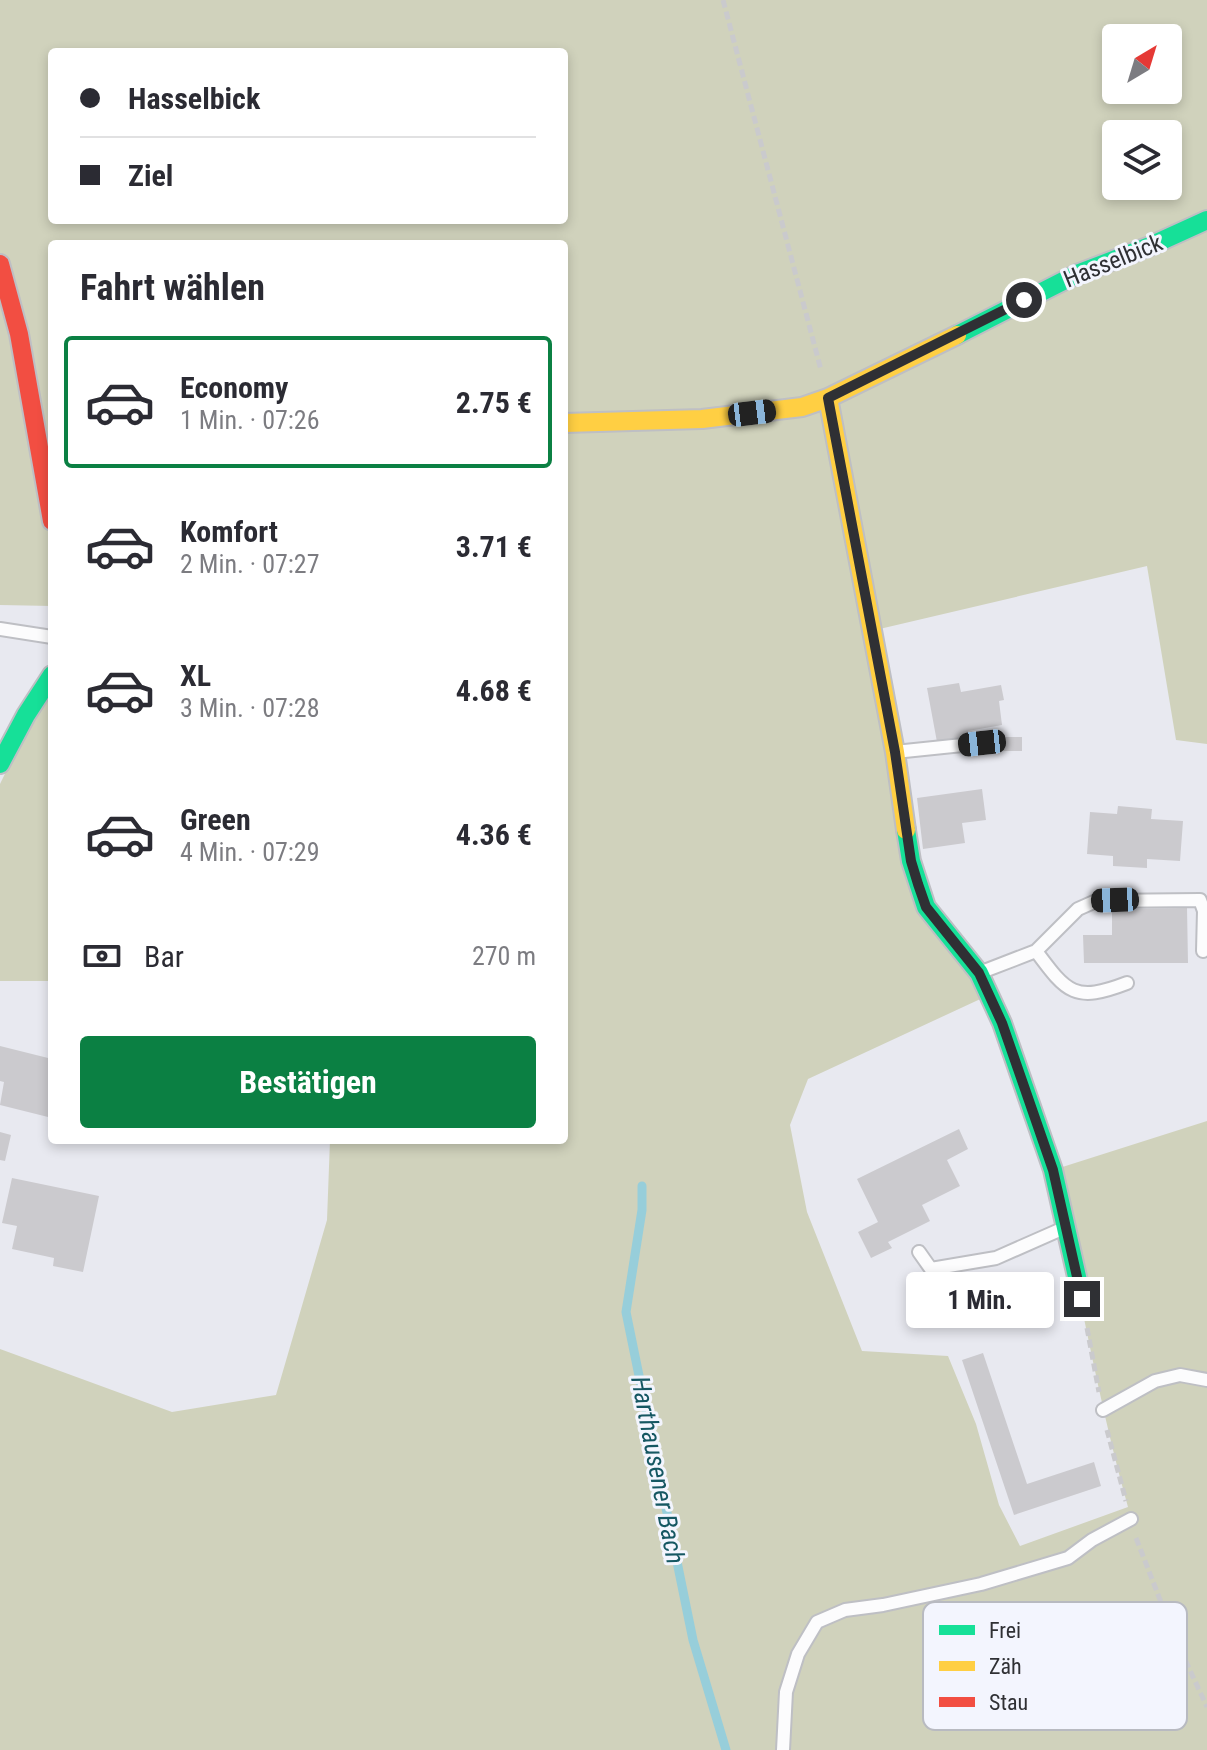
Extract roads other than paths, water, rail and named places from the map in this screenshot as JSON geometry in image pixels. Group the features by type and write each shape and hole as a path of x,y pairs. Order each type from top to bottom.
{"street":[{"name":"Hasselbick","path":"568,423 702,419 802,407 828,398 1077,274 1207,220"},
{"path":"0,264 19,334 48,498"},
{"path":"828,398 895,752 911,861 926,907 979,973 1002,1023 1053,1170 1082,1299"},
{"path":"0,764 48,681"}],"lane":[{"path":"0,629 48,636"},
{"path":"895,752 982,743"},
{"path":"979,973 1036,951 1078,909 1096,901 1200,900 1204,911 1203,951"},
{"path":"1036,951 1056,977 1079,993 1094,994 1127,983"},
{"path":"919,1252 931,1269 996,1258 1067,1226"},
{"path":"1103,1410 1155,1381 1180,1375 1207,1380"},
{"path":"783,1750 786,1692 798,1654 817,1622 845,1610 981,1584 1068,1558 1092,1540 1131,1519"}],"waterway":[{"name":"Harthausener Bach","path":"642,1186 642,1210 626,1312 693,1640 726,1750"}]}
